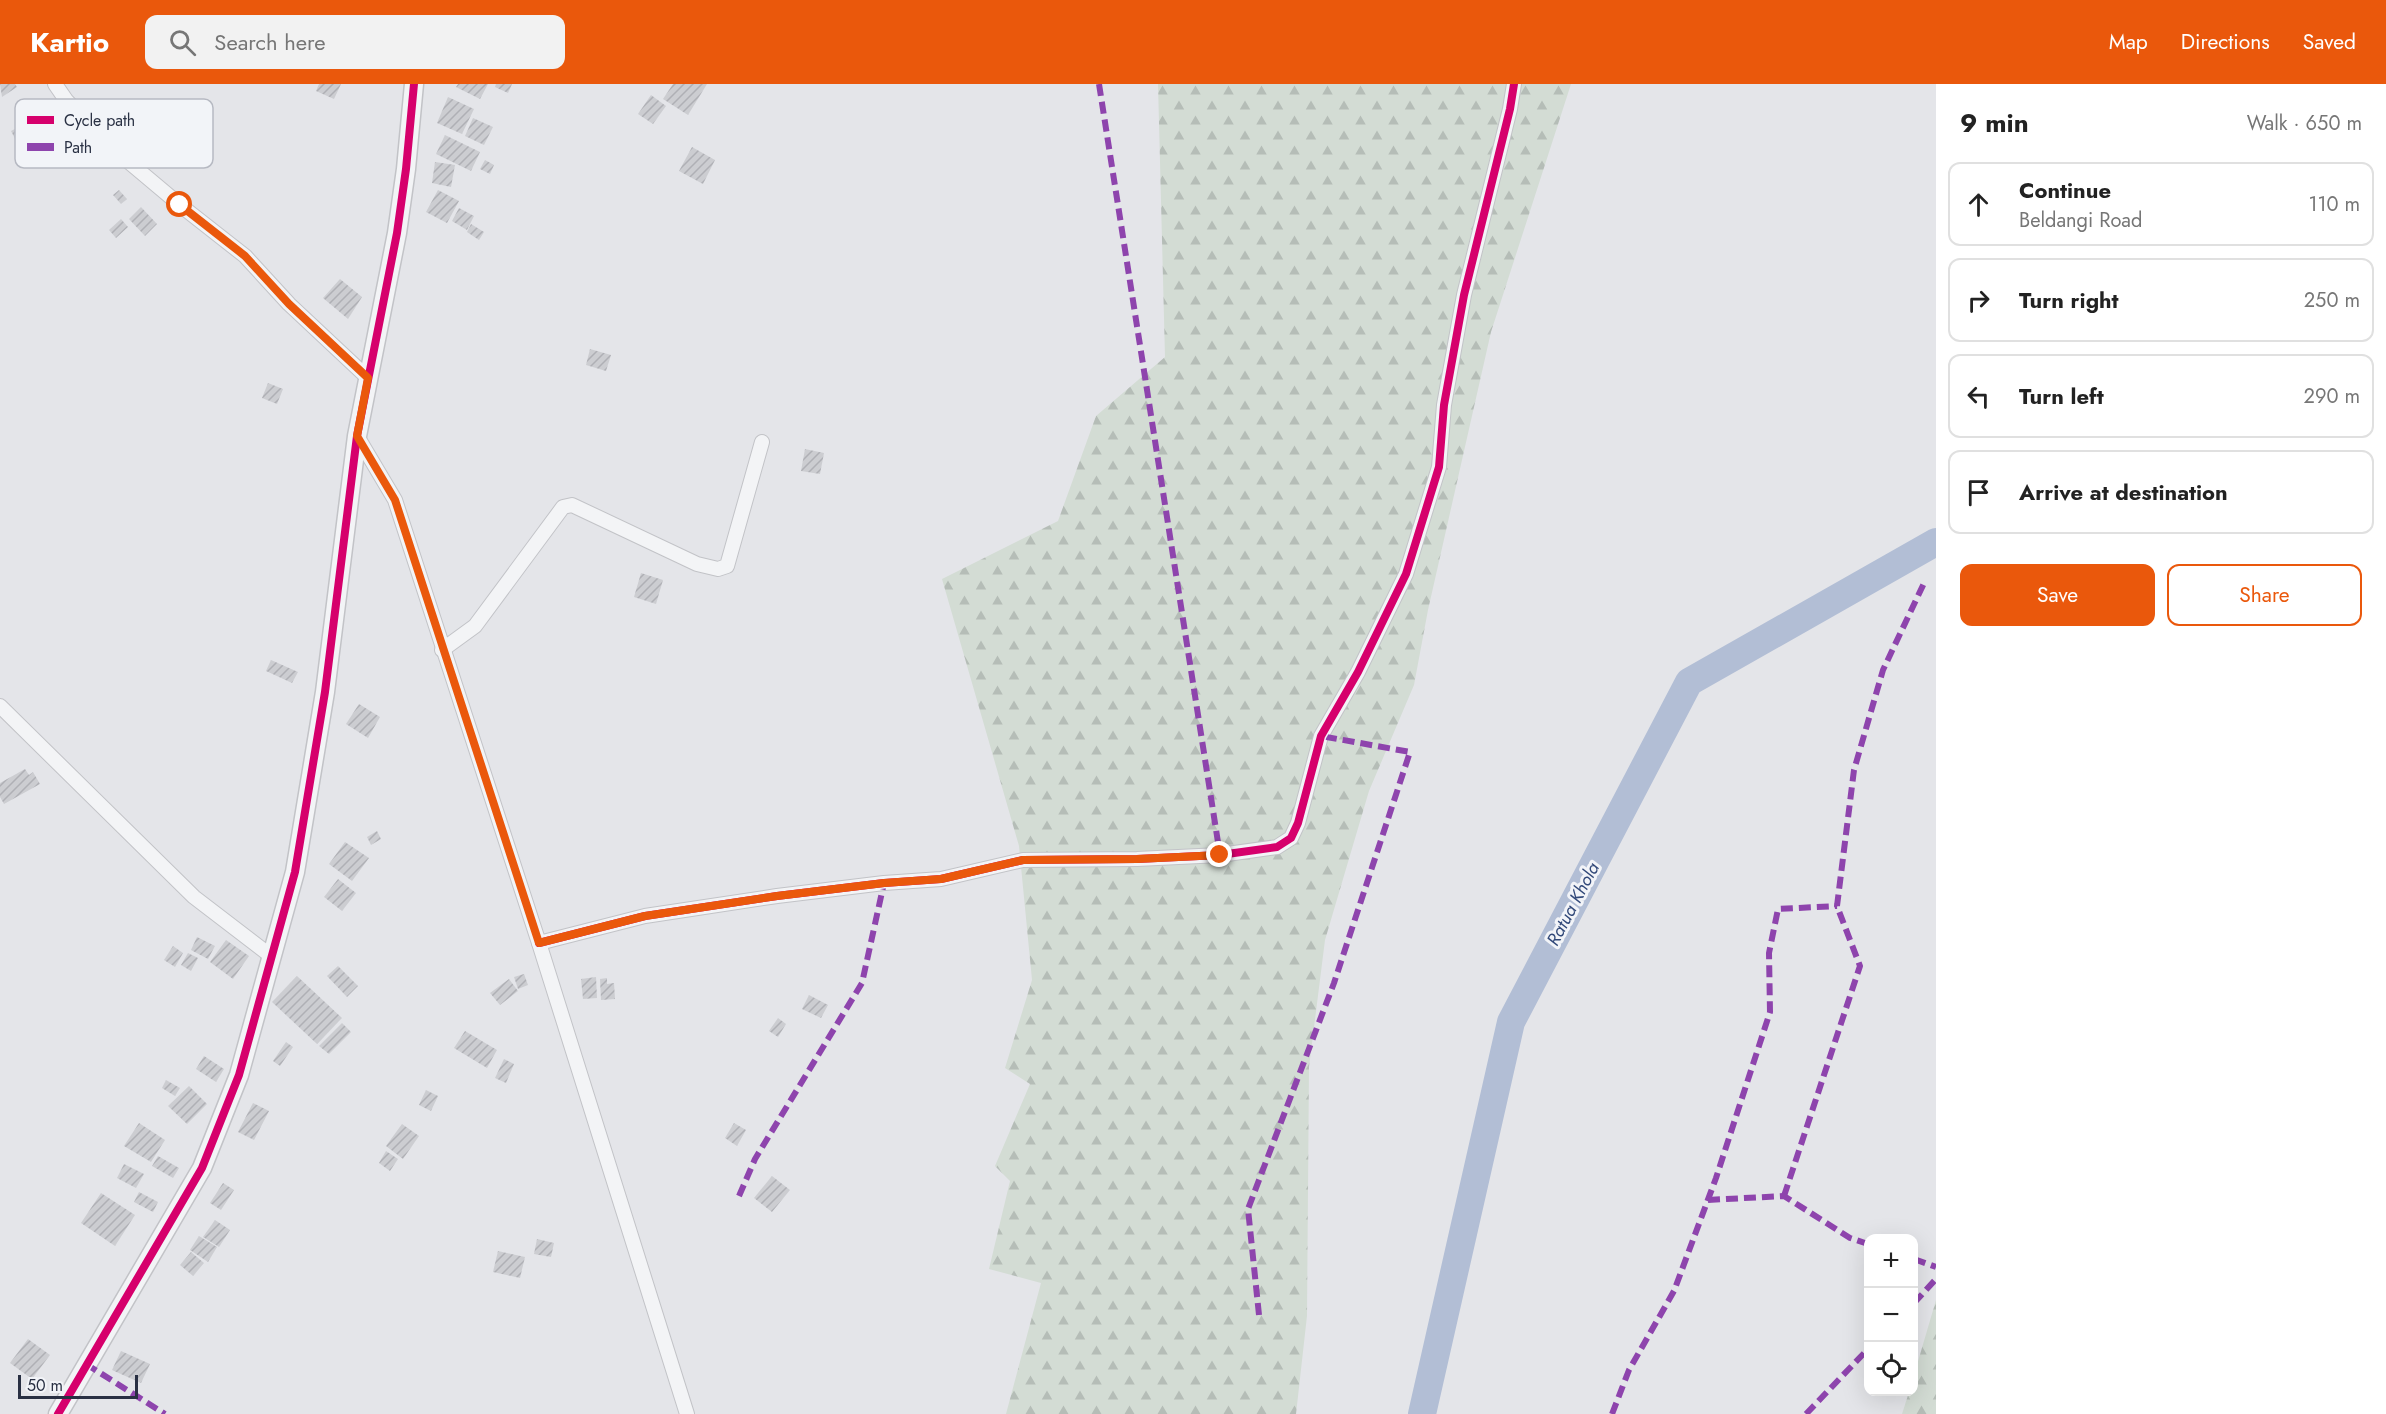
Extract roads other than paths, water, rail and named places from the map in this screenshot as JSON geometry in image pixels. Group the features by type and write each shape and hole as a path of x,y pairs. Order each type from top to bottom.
{"street":[{"path":"55,84 65,99"},
{"path":"57,1414 202,1168 239,1075 295,872 325,692 357,436 397,233 414,84"},
{"path":"539,943 645,916 789,894 941,879 1023,860 1137,859 1220,855 1277,848 1291,838 1303,807 1321,735 1358,672 1406,574 1439,467 1444,405 1464,295 1510,109 1514,84"},
{"path":"136,168 245,256 289,304 368,378"},
{"path":"357,436 395,500 539,943 687,1414"},
{"path":"442,650 475,626 563,507 572,505 697,564 718,569 727,566 762,442"},
{"path":"0,706 195,897 271,956"}],"waterway":[{"name":"Ratua Khola","path":"1422,1414 1511,1022 1689,682 1936,542"}]}
